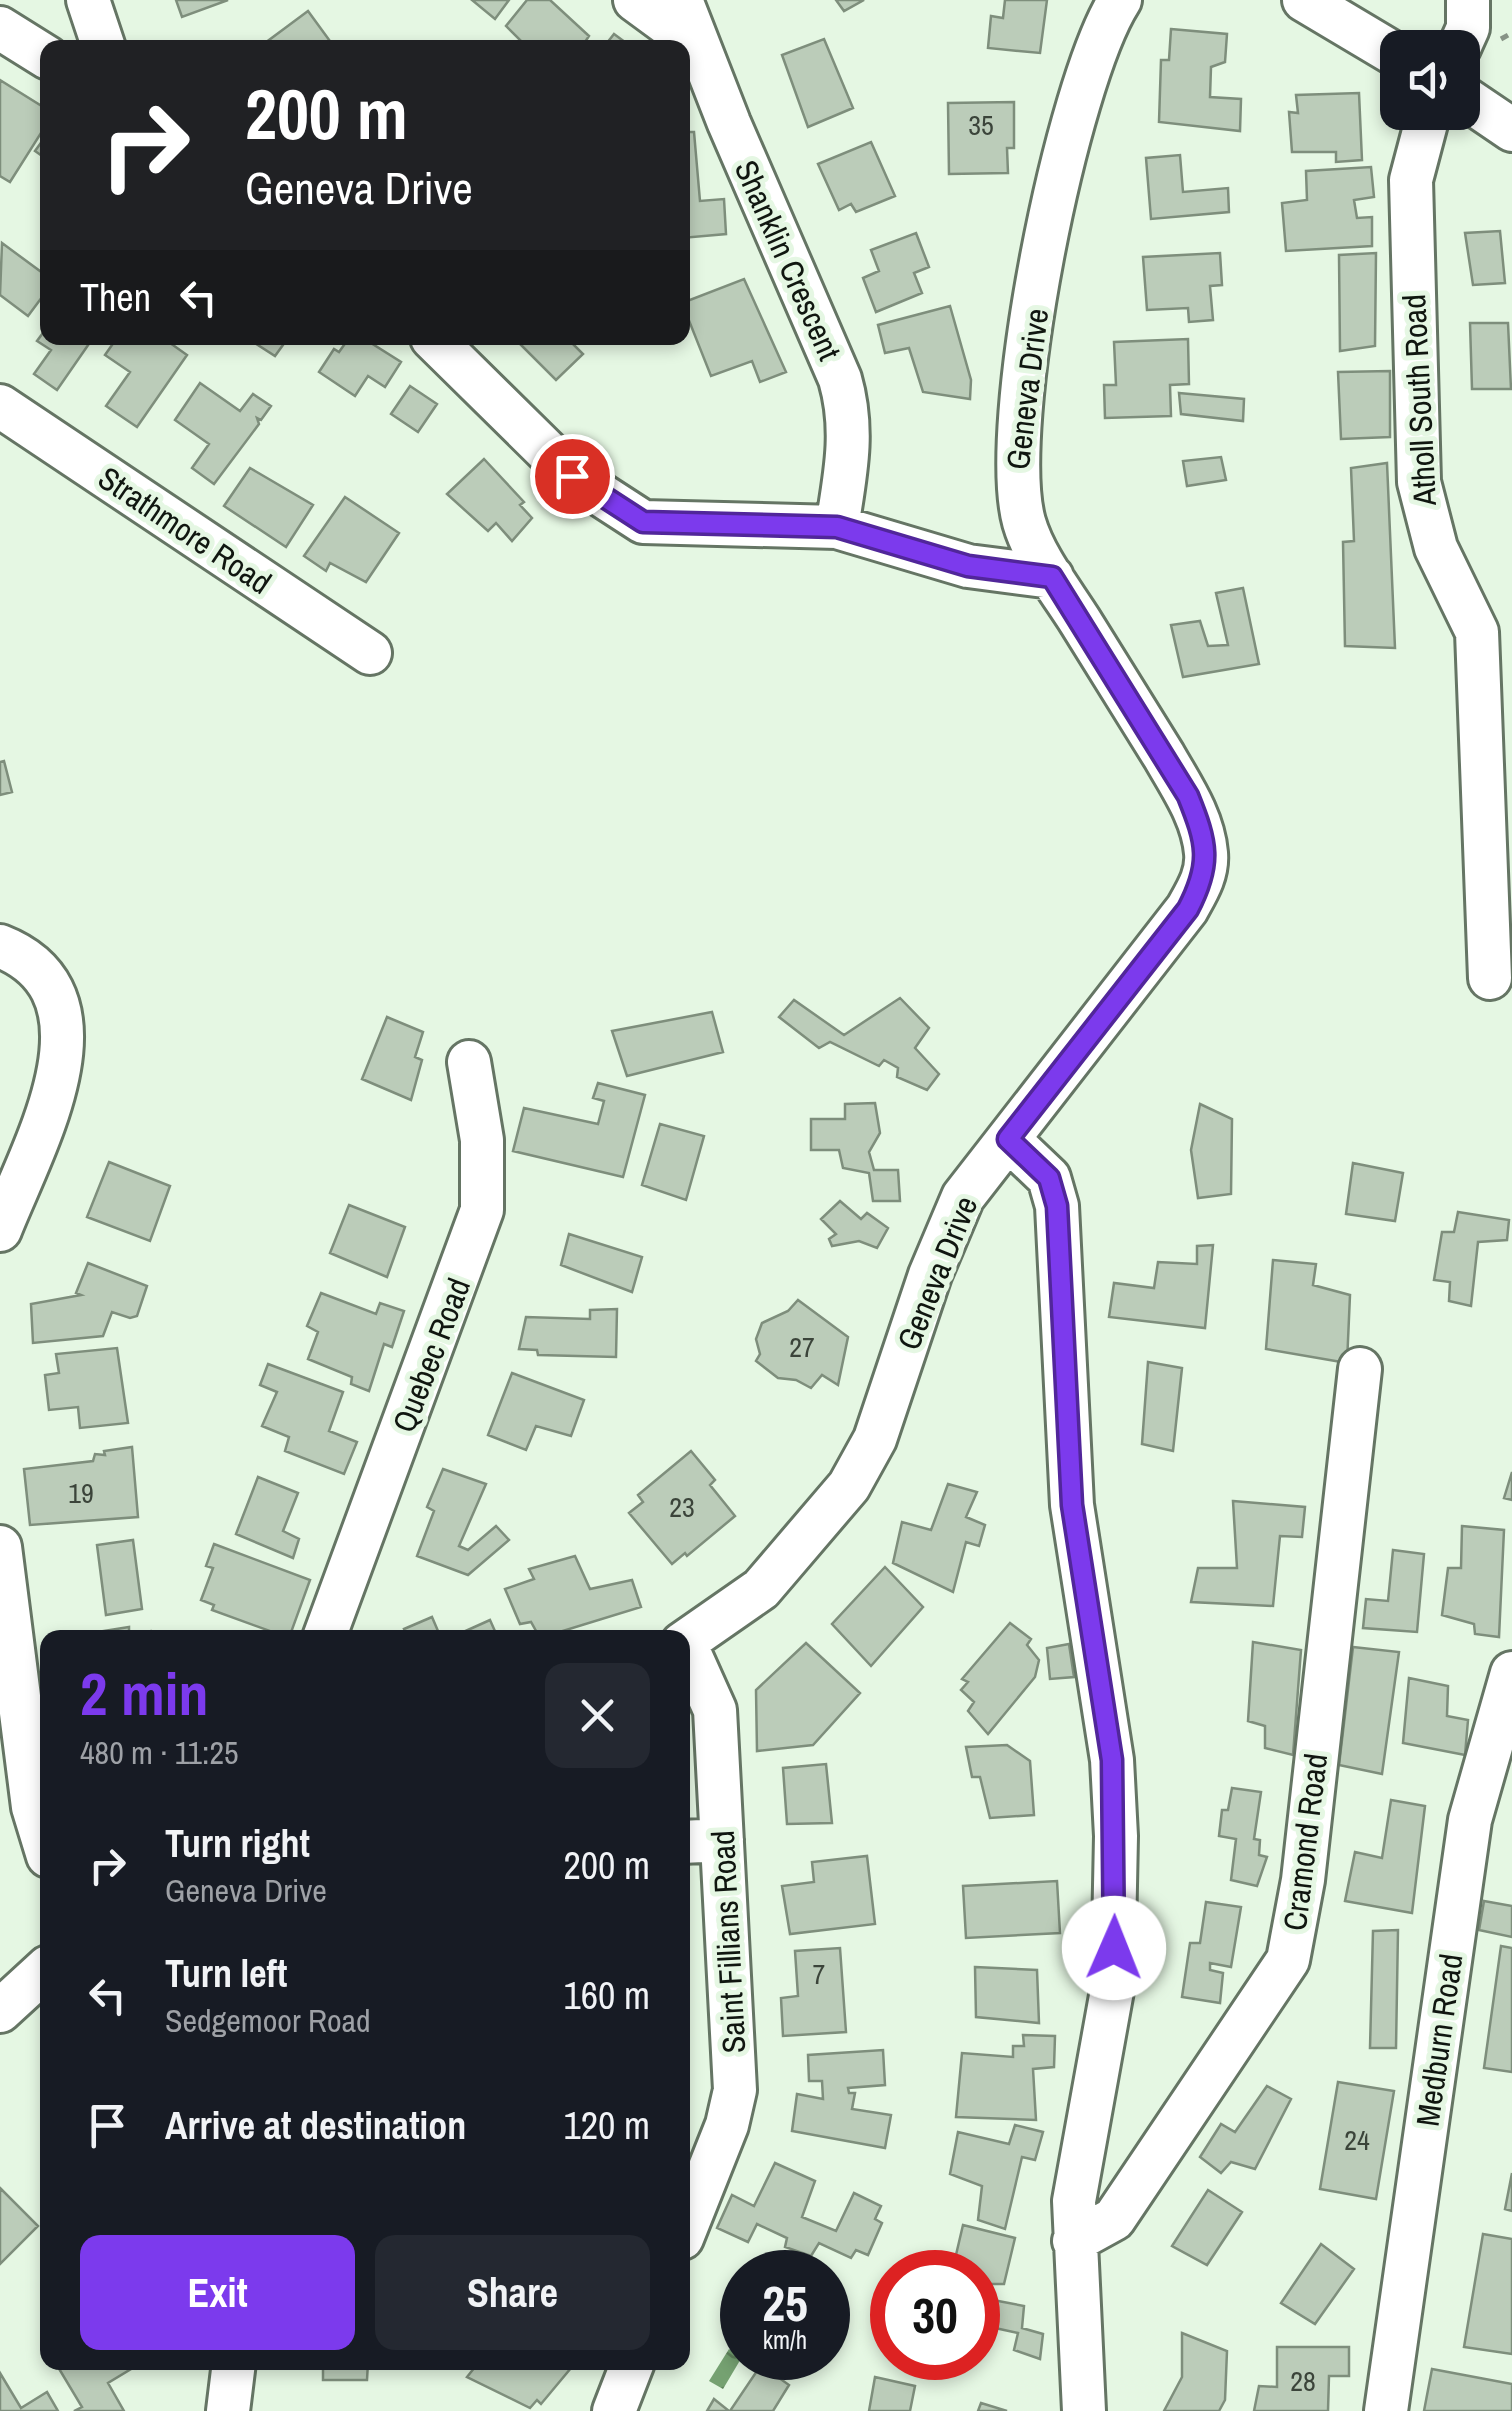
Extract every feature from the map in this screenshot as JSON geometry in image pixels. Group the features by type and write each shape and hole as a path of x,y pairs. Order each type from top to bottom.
{"street":[{"path":"0,10 12,0"},
{"path":"88,0 101,40"},
{"path":"634,0 689,40"},
{"name":"Shanklin Crescent","path":"681,0 840,379 849,410 850,442 837,527"},
{"name":"Geneva Drive","path":"690,1640 761,1589 850,1486 874,1439 954,1215 1008,1139 1188,909 1202,880 1206,855 1188,796 1052,577 1025,526 1016,482 1018,430 1062,162 1090,60 1120,0"},
{"path":"1304,0 1380,45"},
{"path":"1468,0 1469,30"},
{"path":"0,28 40,53"},
{"path":"690,40 699,47"},
{"path":"1480,108 1512,130"},
{"name":"Atholl South Road","path":"1424,130 1412,180 1418,482 1436,548 1477,632 1490,978"},
{"path":"439,345 572,476 643,522 837,527 968,566 1052,577"},
{"name":"Strathmore Road","path":"0,406 370,653"},
{"path":"0,946 26,959 56,997 63,1046 59,1076 0,1230"},
{"name":"Quebec Road","path":"327,1630 482,1210 482,1140 470,1062"},
{"path":"1008,1139 1049,1178 1057,1206 1072,1505 1112,1760 1114,1985 1080,2158 1074,2241 1084,2411"},
{"name":"Cramond Road","path":"1074,2241 1114,2218 1288,1960 1301,1895 1360,1369"},
{"path":"0,1547 33,1807 40,1830"},
{"name":"Saint Fillians Road","path":"690,1657 715,1710 702,1841 735,2090 727,2125 690,2218"},
{"name":"Medburn Road","path":"1386,2411 1470,1820 1512,1672"},
{"path":"0,2010 40,1974"},
{"path":"228,2411 233,2370"},
{"path":"614,2411 630,2370"}],"path":[{"path":"1480,44 1512,33"}],"water":[{"path":"720,2363 720,2380 728,2380 723,2389 709,2381"}],"building":[{"path":"176,0 228,0 182,17"},
{"path":"472,0 509,0 495,19"},
{"path":"527,0 550,0 589,36 586,40 520,40 506,26"},
{"path":"836,0 864,0 844,11"},
{"path":"1005,0 1047,0 1040,53 988,48 991,16 1003,18"},
{"path":"308,11 329,40 269,40"},
{"path":"1171,29 1227,34 1225,62 1211,67 1210,97 1241,99 1240,131 1159,122 1161,60 1169,60"},
{"path":"824,39 853,108 808,127 782,55"},
{"path":"0,80 40,105 40,135 10,182 0,176"},
{"path":"1359,93 1362,160 1336,162 1336,152 1292,152 1289,112 1298,113 1296,95"},
{"path":"1014,102 1014,148 1007,148 1008,173 949,174 948,103"},
{"path":"690,132 694,132 700,201 724,199 726,234 690,237"},
{"path":"871,142 895,196 856,212 851,204 839,210 818,164"},
{"path":"1180,155 1183,192 1228,188 1229,212 1151,219 1146,158"},
{"path":"1371,167 1374,197 1354,200 1357,218 1372,217 1372,246 1286,251 1282,203 1307,200 1306,171"},
{"path":"1500,231 1505,283 1473,285 1465,233"},
{"path":"916,233 929,267 914,273 922,293 876,312 863,278 879,271 871,250"},
{"path":"2,243 40,271 40,300 28,316 0,295"},
{"path":"1220,253 1222,285 1210,286 1213,320 1189,322 1188,308 1147,310 1143,257"},
{"path":"1376,253 1375,346 1340,351 1339,255"},
{"path":"744,279 786,372 760,382 752,361 711,376 690,323 690,300"},
{"path":"950,306 971,380 970,399 923,392 909,348 885,353 878,325"},
{"path":"1470,323 1508,323 1511,389 1472,389"},
{"path":"1188,339 1189,384 1170,385 1171,416 1105,418 1104,385 1116,385 1114,342"},
{"path":"43,345 88,345 57,390 34,374 51,350"},
{"path":"112,345 173,345 187,355 137,427 106,406 130,372 105,355"},
{"path":"258,345 283,345 275,356"},
{"path":"344,345 374,345 401,362 385,387 368,376 355,396 319,372 334,349 339,352"},
{"path":"521,345 574,345 583,354 556,380"},
{"path":"1390,371 1390,437 1341,439 1338,372"},
{"path":"200,383 240,411 253,394 271,406 261,420 257,418 259,424 214,484 192,468 209,444 175,420"},
{"path":"410,386 437,404 418,432 391,414"},
{"path":"1179,393 1244,399 1243,421 1181,414"},
{"path":"1221,457 1226,480 1187,486 1183,461"},
{"path":"484,459 524,502 520,505 532,518 512,541 496,523 488,531 447,494"},
{"path":"1387,463 1395,648 1345,646 1343,542 1354,541 1351,468"},
{"path":"250,468 313,505 286,547 224,506"},
{"path":"345,497 399,533 366,582 330,563 326,571 304,556"},
{"path":"1243,588 1259,664 1183,677 1171,625 1200,621 1208,646 1228,645 1216,593"},
{"path":"4,761 12,792 0,795 0,762"},
{"path":"900,998 929,1028 915,1048 939,1074 927,1090 897,1077 898,1068 884,1060 879,1066 830,1042 819,1048 779,1017 794,1000 844,1035"},
{"path":"712,1012 723,1052 627,1076 612,1031"},
{"path":"387,1017 423,1032 415,1057 422,1060 411,1100 362,1079"},
{"path":"598,1083 645,1095 623,1177 513,1151 524,1108 598,1124 604,1101 593,1098"},
{"path":"875,1103 880,1133 869,1152 874,1170 898,1170 900,1201 873,1201 869,1173 843,1168 839,1150 811,1150 811,1119 845,1119 845,1104"},
{"path":"1200,1104 1232,1119 1231,1194 1198,1198 1191,1150"},
{"path":"660,1124 704,1136 686,1200 642,1185"},
{"path":"109,1162 170,1186 150,1241 87,1217"},
{"path":"1353,1163 1403,1173 1395,1221 1346,1214"},
{"path":"840,1201 861,1219 867,1213 888,1228 877,1248 859,1241 832,1246 829,1239 836,1234 821,1219"},
{"path":"349,1205 405,1227 387,1277 330,1253"},
{"path":"1458,1212 1509,1220 1507,1240 1478,1242 1471,1306 1449,1301 1450,1282 1434,1280 1442,1232 1454,1232"},
{"path":"569,1234 642,1257 632,1292 561,1265"},
{"path":"1213,1245 1205,1328 1109,1317 1114,1283 1154,1288 1158,1262 1197,1264 1197,1246"},
{"path":"1273,1260 1316,1264 1313,1285 1350,1295 1347,1363 1266,1349"},
{"path":"88,1263 147,1286 137,1316 130,1318 112,1312 103,1336 33,1343 31,1304 81,1295 76,1293"},
{"path":"321,1293 376,1314 380,1303 404,1311 392,1347 384,1344 369,1391 351,1384 352,1377 308,1359 318,1332 307,1326"},
{"path":"798,1300 848,1337 838,1385 822,1375 811,1388 796,1380 778,1378 756,1361 760,1354 756,1339 762,1323 788,1311"},
{"path":"617,1309 616,1357 538,1355 537,1350 519,1349 526,1317 590,1319 590,1310"},
{"path":"117,1348 128,1423 80,1428 78,1407 49,1410 45,1375 59,1373 56,1354"},
{"path":"1148,1362 1182,1368 1173,1451 1142,1444"},
{"path":"268,1364 343,1392 329,1431 357,1442 344,1474 285,1451 289,1437 262,1426 277,1392 260,1385"},
{"path":"512,1373 584,1400 571,1436 536,1426 526,1450 488,1435"},
{"path":"132,1447 138,1517 30,1525 24,1469 93,1461 95,1454"},
{"path":"691,1451 715,1480 710,1485 735,1516 672,1564 629,1513 643,1502 638,1495"},
{"path":"443,1469 486,1484 459,1546 468,1550 496,1526 509,1540 468,1575 417,1556 434,1511 427,1507"},
{"path":"1512,1472 1512,1500 1504,1498"},
{"path":"258,1477 298,1493 283,1531 299,1539 293,1558 236,1534"},
{"path":"948,1484 977,1492 966,1517 985,1525 979,1546 966,1542 953,1592 893,1563 902,1522 931,1530"},
{"path":"1233,1501 1305,1507 1302,1537 1280,1536 1273,1606 1191,1602 1198,1568 1237,1568"},
{"path":"1462,1526 1504,1530 1499,1637 1475,1634 1474,1624 1442,1615 1448,1568 1461,1568"},
{"path":"133,1540 142,1609 106,1615 97,1545"},
{"path":"214,1544 310,1580 292,1630 267,1630 212,1610 214,1605 201,1600 213,1568 206,1566"},
{"path":"1393,1550 1424,1554 1417,1632 1363,1628 1366,1599 1388,1601"},
{"path":"575,1556 590,1589 632,1580 641,1607 566,1630 536,1630 531,1622 520,1624 505,1589 534,1579 529,1569"},
{"path":"885,1567 923,1607 871,1666 832,1624"},
{"path":"432,1617 438,1630 404,1630"},
{"path":"490,1620 494,1630 468,1630"},
{"path":"1010,1623 1031,1639 1027,1645 1039,1660 1035,1677 988,1734 968,1711 974,1702 961,1690 968,1682 962,1679"},
{"path":"1253,1642 1301,1650 1293,1755 1265,1748 1265,1726 1248,1721"},
{"path":"806,1643 860,1693 813,1745 757,1751 756,1690"},
{"path":"1069,1644 1074,1677 1050,1679 1047,1648"},
{"path":"1353,1647 1399,1652 1382,1774 1339,1765"},
{"path":"1409,1678 1448,1686 1447,1716 1468,1720 1465,1755 1403,1743"},
{"path":"1007,1745 1030,1761 1034,1815 990,1818 980,1777 972,1777 966,1747"},
{"path":"826,1764 832,1823 787,1824 783,1768"},
{"path":"1232,1788 1261,1792 1254,1839 1260,1840 1259,1855 1267,1857 1257,1886 1231,1880 1236,1839 1219,1836 1222,1810 1228,1810"},
{"path":"1391,1800 1425,1806 1412,1913 1345,1901 1355,1852 1382,1858"},
{"path":"867,1856 875,1924 790,1934 782,1886 814,1882 812,1862"},
{"path":"1057,1881 1060,1933 966,1938 963,1886"},
{"path":"1484,1901 1512,1906 1512,1937 1479,1930"},
{"path":"1206,1902 1241,1907 1231,1967 1210,1963 1210,1970 1223,1973 1220,2003 1182,1997 1190,1943 1200,1943"},
{"path":"1398,1930 1396,2048 1370,2048 1373,1931"},
{"path":"1501,1946 1512,1948 1512,2072 1484,2068"},
{"path":"840,1948 846,2032 783,2036 781,1998 798,1996 795,1951"},
{"path":"975,1967 1037,1970 1039,2023 976,2017"},
{"path":"1023,2035 1055,2036 1054,2067 1033,2069 1036,2120 956,2117 962,2053 1013,2057 1013,2046 1024,2046"},
{"path":"883,2050 885,2085 848,2088 849,2093 855,2093 852,2109 891,2115 885,2148 792,2131 797,2094 823,2099 822,2081 809,2081 808,2055"},
{"path":"1338,2082 1394,2091 1376,2199 1320,2189"},
{"path":"1267,2086 1291,2099 1255,2169 1231,2162 1221,2173 1200,2157 1221,2124 1235,2132"},
{"path":"1015,2125 1043,2132 1035,2160 1022,2157 1005,2229 978,2220 982,2186 950,2174 958,2132 1009,2144"},
{"path":"775,2163 815,2181 802,2217 836,2231 854,2193 881,2206 875,2219 882,2223 868,2255 856,2250 851,2258 850,2250 834,2250 819,2243 815,2250 785,2247 787,2238 757,2224 748,2242 717,2228 732,2195 754,2206"},
{"path":"1512,2173 1512,2211 1505,2209"},
{"path":"0,2188 38,2226 0,2264"},
{"path":"1208,2190 1242,2212 1207,2265 1172,2246"},
{"path":"963,2225 1015,2238 1004,2284 1000,2284 1000,2250 957,2250"},
{"path":"1483,2234 1512,2239 1512,2354 1464,2347"},
{"path":"1321,2244 1354,2269 1315,2324 1281,2303"},
{"path":"1000,2301 1024,2306 1022,2328 1043,2334 1040,2359 1014,2350 1018,2333 1000,2329"},
{"path":"1182,2333 1227,2351 1225,2400 1219,2411 1164,2411 1182,2377"},
{"path":"1277,2347 1349,2347 1349,2376 1329,2376 1328,2411 1254,2411 1259,2386 1277,2387"},
{"path":"1432,2369 1512,2384 1512,2411 1424,2411"},
{"path":"60,2370 129,2370 108,2383 124,2411 74,2411 82,2407"},
{"path":"323,2370 368,2370 367,2380 323,2380"},
{"path":"473,2370 569,2370 541,2404 537,2400 530,2408 467,2377"},
{"path":"0,2373 21,2408 47,2392 58,2411 0,2411"},
{"path":"751,2380 782,2380 789,2385 773,2411 730,2411"},
{"path":"874,2380 915,2386 910,2411 869,2411"},
{"path":"714,2399 729,2411 707,2411"},
{"path":"981,2403 1007,2411 978,2411"}],"route":[{"path":"572,476 612,506 643,522 837,527 968,566 1052,577 1188,796 1200,826 1206,855 1202,880 1188,909 1008,1139 1049,1178 1057,1206 1072,1505 1112,1760 1116,1836 1114,1948"}]}
